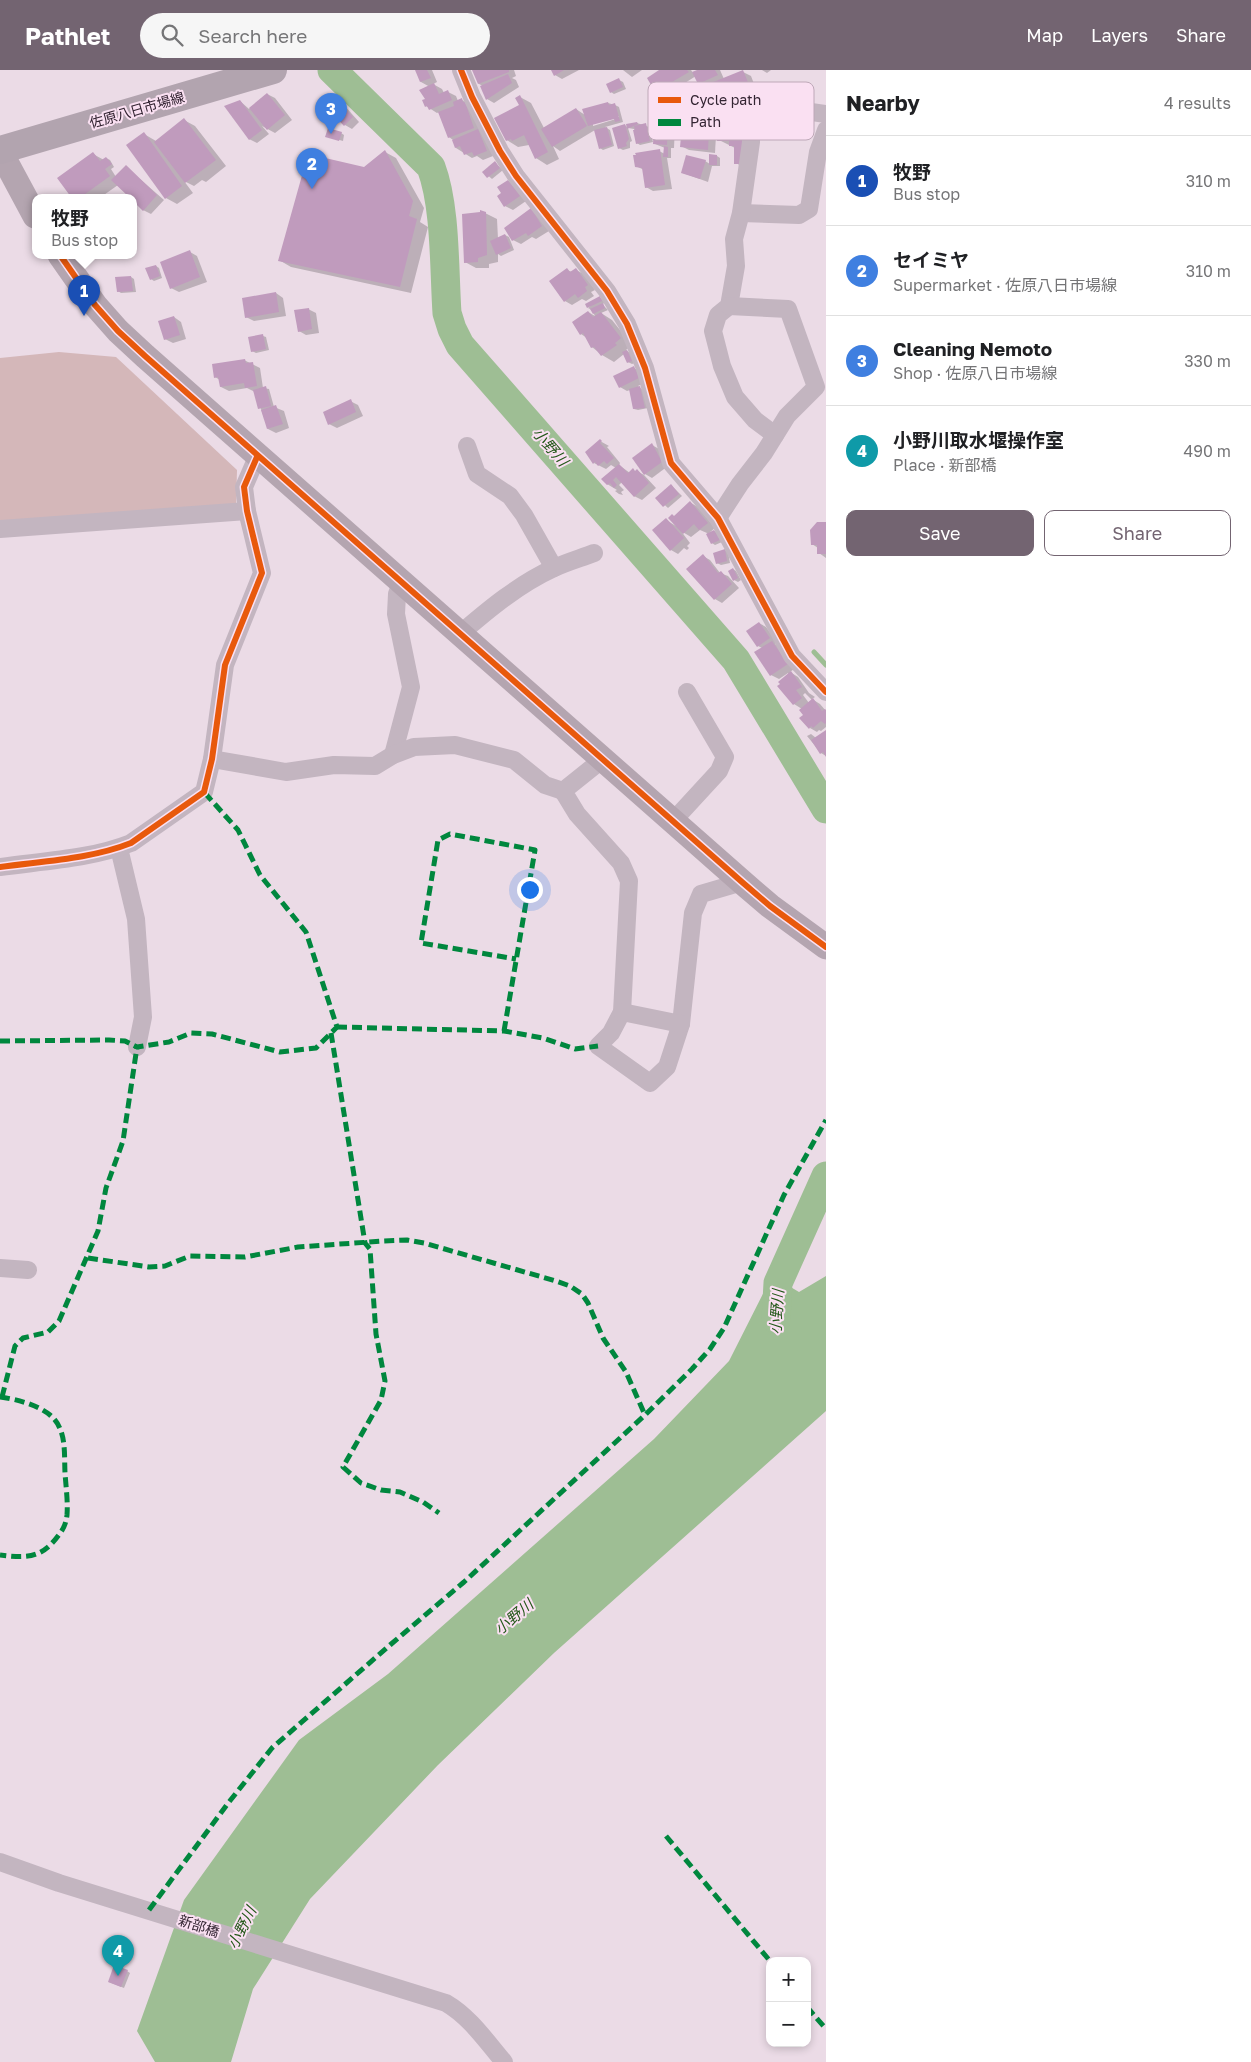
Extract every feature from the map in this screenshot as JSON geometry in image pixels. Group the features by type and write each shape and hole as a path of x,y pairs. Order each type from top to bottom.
{"main road":[{"name":"佐原八日市場線","path":"0,150 214,78 274,70"}],"street":[{"path":"461,70 472,97 500,151 516,176 607,291 627,324 645,368 671,463 718,518 792,656 826,692"},
{"path":"741,213 799,215 809,209 818,152 826,130"},
{"path":"751,140 741,213 734,239 736,266 729,306 718,315 713,332 722,366 735,397 755,420 775,435"},
{"path":"0,150 32,210"},
{"path":"63,259 95,305 118,331 257,457 402,580 460,634 742,882 770,906 826,947"},
{"path":"718,518 787,416 816,387 788,309 729,306"},
{"path":"466,446 477,474 510,496 524,515 554,568"},
{"path":"0,867 118,848 131,843 204,792 212,760 225,665 262,573 247,511 244,487 257,457"},
{"path":"0,529 247,511"},
{"path":"460,634 490,607 554,568 594,552"},
{"path":"393,755 411,687 396,614 397,594 402,580"},
{"path":"673,821 719,772 725,757 687,692"},
{"path":"212,760 286,772 334,765 375,766 393,755 414,747 455,745 514,760 545,784 564,790 577,814 621,863 629,880 622,1012 612,1033 598,1046 650,1083 667,1067 681,1024 693,913 701,894 742,882"},
{"path":"564,790 603,759"},
{"path":"118,848 136,919 143,1016 137,1047"},
{"path":"622,1012 681,1024"},
{"path":"0,1268 28,1270"},
{"name":"新部橋","path":"0,1862 59,1883 446,2003 457,2010 475,2028 504,2062"}],"shaded area":[{"path":"59,352 116,357 237,470 236,508 0,525 0,358"}],"water":[{"path":"772,1276 799,1292 826,1276 826,1411 554,1653 438,1765 310,1899 253,1989 231,2062 155,2062 137,2031 184,1900 299,1740 388,1674 654,1439 729,1361"}],"building":[{"path":"415,70 427,70 431,78 420,82"},
{"path":"472,70 509,70 509,72 478,84"},
{"path":"551,70 564,70 554,76"},
{"path":"659,70 687,70 689,72 672,82 649,82 647,78"},
{"path":"697,70 715,70 718,75 702,82 697,82 692,72"},
{"path":"743,70 748,82 713,82"},
{"path":"508,74 512,83 486,100 480,86"},
{"path":"619,78 623,87 610,93 606,84"},
{"path":"434,83 439,94 448,90 452,100 429,110 427,106 425,107 422,100 425,99 419,90"},
{"path":"267,93 285,115 267,130 249,108"},
{"path":"520,95 548,152 535,159 524,135 512,141 511,139 506,141 494,118 519,105 515,98"},
{"path":"462,98 474,128 448,138 438,112 454,106 453,102"},
{"path":"336,99 353,117 344,126 327,108"},
{"path":"240,100 262,130 249,140 224,106"},
{"path":"608,102 609,105 615,103 620,121 615,122 614,119 588,126 582,109"},
{"path":"576,108 587,126 552,147 541,129"},
{"path":"184,118 216,160 185,183 154,142"},
{"path":"637,122 638,124 627,129 626,124"},
{"path":"646,123 648,140 650,141 636,144 634,126"},
{"path":"625,124 629,139 626,143 627,146 618,149 612,128"},
{"path":"607,127 612,145 599,149 594,130"},
{"path":"328,128 342,132 339,141 325,137"},
{"path":"478,129 487,151 474,156 472,152 464,155 460,146 455,148 452,140"},
{"path":"144,132 182,186 165,199 126,145"},
{"path":"653,140 667,140 667,145 653,144"},
{"path":"681,140 708,140 708,150 680,147"},
{"path":"745,140 744,164 734,164 734,146 729,146 729,141 717,141"},
{"path":"664,146 668,147 668,157 663,157"},
{"path":"660,149 665,185 645,188 642,168 635,167 633,155 636,155 635,153"},
{"path":"385,150 413,201 409,216 417,219 400,287 278,261 308,154 364,167"},
{"path":"93,152 100,161 106,157 112,164 105,169 110,176 85,194 69,194 57,178"},
{"path":"709,154 717,155 717,165 709,165"},
{"path":"686,155 706,160 700,179 681,173"},
{"path":"495,161 500,168 487,178 482,172"},
{"path":"126,165 157,195 143,211 137,205 137,194 126,194 111,180"},
{"path":"508,180 520,196 504,207 497,196 501,193 497,187"},
{"path":"531,208 542,226 528,236 526,233 512,241 504,228"},
{"path":"480,210 486,212 487,255 478,258 478,262 464,263 462,214 480,212"},
{"path":"505,234 511,248 496,255 490,241"},
{"path":"190,250 200,277 170,289 160,262"},
{"path":"156,265 160,276 150,280 145,268"},
{"path":"567,268 570,272 576,268 588,285 585,287 587,291 578,298 575,294 564,302 549,281"},
{"path":"131,276 133,291 117,292 115,277"},
{"path":"276,292 279,312 245,318 242,298"},
{"path":"600,296 602,301 587,308 585,304"},
{"path":"603,303 605,308 593,314 590,309"},
{"path":"309,308 312,329 298,332 294,310"},
{"path":"588,311 593,317 601,312 621,338 615,343 617,345 601,356 594,347 591,348 583,333 580,335 572,322"},
{"path":"174,316 180,335 164,340 158,321"},
{"path":"263,334 266,349 251,352 248,337"},
{"path":"627,350 632,361 627,363 622,352"},
{"path":"245,359 246,363 253,362 257,386 245,388 244,383 220,387 218,377 214,378 212,364"},
{"path":"634,366 639,378 619,388 613,376"},
{"path":"266,386 271,406 258,409 253,390"},
{"path":"640,386 645,408 633,409 629,389"},
{"path":"351,399 356,412 328,425 323,412"},
{"path":"276,405 283,424 267,429 261,410"},
{"path":"600,439 602,441 600,443 614,458 607,464 604,461 598,466 595,462 593,464 585,452"},
{"path":"652,443 662,462 644,475 632,458"},
{"path":"619,464 628,473 633,468 635,471 637,469 649,483 634,497 616,477 613,480 617,485 614,488 610,483 607,485 601,479"},
{"path":"671,484 679,494 663,507 655,498"},
{"path":"690,501 708,523 699,530 694,524 683,534 668,518 672,514 674,516"},
{"path":"666,518 684,538 670,551 652,530"},
{"path":"817,522 826,522 826,554 817,554 817,545 811,545 810,530"},
{"path":"714,530 720,540 711,544 706,534"},
{"path":"725,549 727,561 716,564 713,553"},
{"path":"703,554 718,573 721,571 732,584 714,600 686,569"},
{"path":"733,568 738,578 733,581 728,571"},
{"path":"759,622 770,638 757,647 746,631"},
{"path":"772,641 788,664 770,676 754,652"},
{"path":"791,671 802,687 796,690 802,698 793,705 777,686 780,684 778,682"},
{"path":"813,698 822,711 826,710 826,723 821,721 809,729 799,718 803,715 799,710"},
{"path":"826,730 826,757 823,752 820,754 811,740"},
{"path":"114,1965 128,1970 121,1987 108,1982"}],"waterway":[{"name":"小野川","path":"332,70 431,167 436,183 442,219 447,313 460,345 736,660 826,809"},
{"path":"814,652 826,665"},
{"name":"小野川","path":"776,1319 778,1283 826,1176"}],"marked path":[{"path":"0,1041 109,1040 125,1041 137,1047 169,1042 191,1033 212,1034 280,1052 316,1048 337,1027 306,932 260,875 238,830 204,792"},
{"path":"504,1031 535,850 450,834 438,840 421,943 516,959"},
{"path":"337,1027 504,1031 543,1038 575,1049 598,1046"},
{"path":"331,1033 365,1243 370,1249 376,1334 385,1381 381,1400 343,1467 361,1483 381,1490 400,1492 423,1502 439,1513"},
{"path":"2,1397 15,1346 23,1338 48,1332 59,1321 98,1231 106,1188 123,1141 137,1047"},
{"path":"149,1910 229,1802 272,1748 464,1582 645,1415 710,1349 724,1328 784,1195 826,1120"},
{"path":"88,1258 149,1267 165,1266 190,1256 245,1257 298,1247 384,1241 407,1240 424,1243 556,1281 570,1286 582,1294 588,1303 603,1338 626,1372 645,1415"},
{"path":"0,1397 33,1405 45,1411 59,1427 64,1442 67,1505 65,1524 52,1544 39,1553 32,1555 18,1557 0,1555"},
{"path":"666,1836 767,1957"},
{"path":"811,2012 826,2029"}],"cycle path":[{"path":"461,70 472,97 500,151 516,176 607,291 627,324 645,368 671,463 718,518 792,656 826,692"},
{"path":"63,259 95,305 118,331 145,356 742,882 770,906 826,947"},
{"path":"0,867 100,853 131,843 204,792 212,759 225,665 262,573 247,511 244,487 257,457"}],"place":[{"name":"Cleaning Nemoto","path":"331,134"},
{"name":"セイミヤ","path":"312,189"},
{"name":"牧野","path":"84,316"},
{"name":"小野川取水堰操作室","path":"118,1976"}]}
